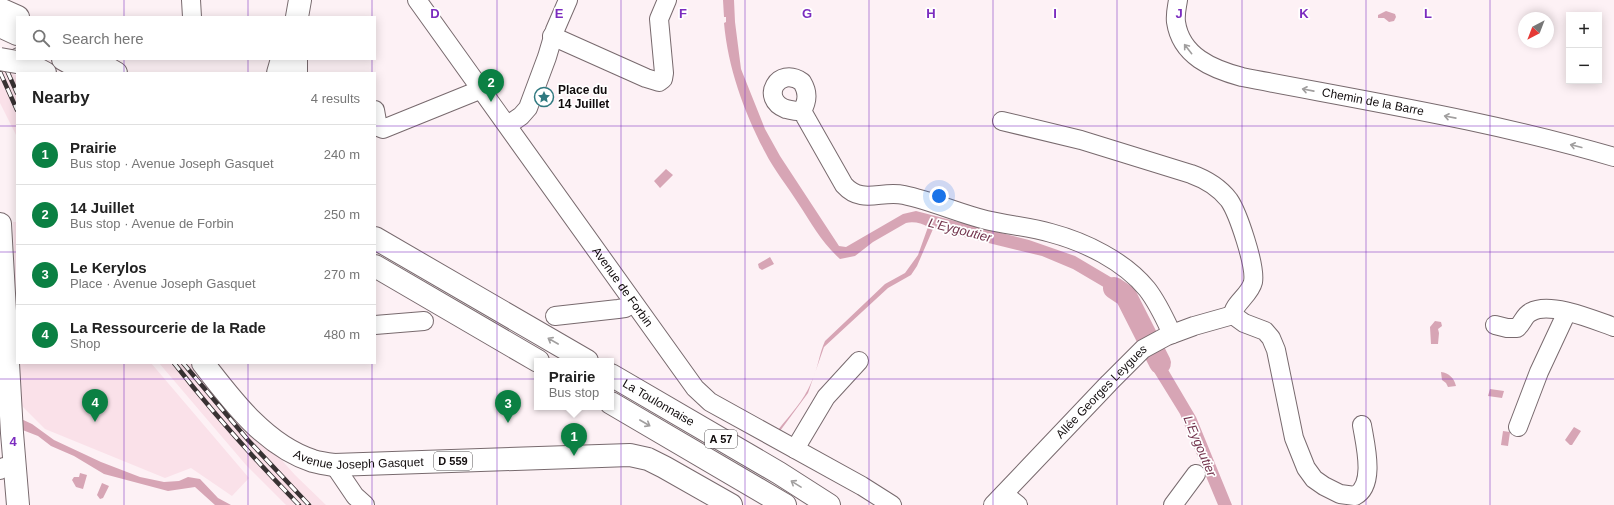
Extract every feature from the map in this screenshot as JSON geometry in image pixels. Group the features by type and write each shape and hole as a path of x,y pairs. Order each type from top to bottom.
{"main road":[{"path":"285,16 286,0"},
{"path":"297,16 300,0"},
{"path":"0,9 16,16"},
{"path":"0,26 16,34"},
{"path":"0,50 16,58"},
{"path":"0,59 27,63"},
{"path":"65,60 86,72"},
{"path":"94,60 114,72"},
{"path":"278,72 282,60"},
{"path":"296,60 296,72"},
{"path":"0,224 12,433 6,472 18,505"},
{"path":"376,224 504,313"},
{"path":"376,239 582,358"},
{"path":"376,267 534,360"},
{"path":"376,281 534,360"},
{"name":"Avenue Joseph Gasquet","path":"204,364 246,415 278,443 294,453 313,461 334,465 630,455 648,459 659,464 717,502"},
{"name":"La Toulonnaise","path":"614,377 779,473 829,505"},
{"name":"La Toulonnaise","path":"614,405 785,505"}],"street":[{"path":"191,0 192,16"},
{"name":"Avenue de Forbin","path":"417,0 690,382 705,398 892,505"},
{"path":"508,126 521,116 528,108 547,57 552,36 568,0"},
{"path":"552,36 646,78 659,82 663,79 664,74 659,19 668,0"},
{"name":"Chemin de la Barre","path":"1178,0 1176,21 1178,32 1184,44 1196,58 1217,70 1250,78 1468,121 1565,143 1614,157"},
{"path":"376,116 378,127 383,129 482,90"},
{"path":"802,111 844,185 855,194 866,196 891,194 904,195 962,214 1046,232 1081,243 1115,262 1140,282 1156,303 1165,337"},
{"path":"1002,121 1081,140 1184,171 1200,177 1215,187 1228,199 1234,208 1254,271 1251,286 1246,296 1233,310 1233,315 1244,323 1262,328 1273,342 1294,438 1306,468 1314,479 1329,489 1346,496 1355,496 1360,500 1367,470 1362,425"},
{"path":"555,316 625,308 633,303"},
{"path":"1495,325 1506,328 1517,328 1528,314 1538,309 1567,312 1614,327"},
{"path":"1518,427 1539,372 1567,312"},
{"name":"Allée Georges Leygues","path":"999,500 1137,354 1165,337 1233,315"},
{"path":"376,325 424,321"},
{"path":"795,449 826,397 859,361"},
{"path":"334,465 355,496 365,505"},
{"path":"1173,505 1196,474"},
{"path":"999,500 1018,505"}],"shaded area":[{"path":"0,67 16,75 16,135 0,103"},
{"path":"13,222 16,222 16,305"},
{"path":"18,364 152,364 249,478 232,496 191,468 165,478 45,429 20,404"},
{"path":"160,364 195,364 295,475 326,505 286,505 246,465"}],"water":[{"name":"L'Eygoutier","path":"723,0 734,0 735,22 741,69 765,129 780,156 839,246 846,247 903,214 916,211 1029,240 1075,256 1124,285 1146,324 1138,331 1137,314 1124,299 1073,269 1042,256 948,233 936,228 933,229 917,266 911,275 888,288 824,347 816,370 825,341 885,284 905,273 918,255 928,227 923,224 912,222 906,223 873,242 855,256 840,259 834,253 818,233 794,197 757,137 738,89 729,57 724,23 726,22 726,17 724,17"},
{"path":"1386,11 1395,14 1396,17 1394,21 1389,22 1384,18 1378,18 1378,15"},
{"path":"666,169 673,175 660,188 654,181"},
{"path":"770,257 774,264 762,270 759,268 758,264"},
{"path":"1435,321 1441,322 1442,326 1438,329 1438,344 1431,344 1430,327"},
{"name":"L'Eygoutier","path":"1157,351 1196,417 1232,505 1218,505 1180,414 1146,359"},
{"path":"1441,372 1451,376 1456,386 1448,387 1442,380"},
{"path":"813,378 808,393 780,431 778,430 801,401"},
{"path":"1490,389 1504,391 1502,398 1488,396"},
{"path":"19,418 32,424 54,440 101,462 140,477 164,482 179,481 188,477 200,479 218,498 231,505 215,505 195,487 168,491 104,474 74,456 51,446 38,436 20,429"},
{"path":"1574,427 1581,431 1572,445 1570,445 1565,440"},
{"path":"1503,431 1510,432 1508,446 1501,445"},
{"path":"80,473 87,475 83,489 76,487 72,480 74,477 79,477"},
{"path":"102,483 109,486 103,498 100,499 97,495"}],"waterway":[{"name":"L'Eygoutier","path":"1114,288 1126,296 1160,363"}],"railway":[{"path":"0,55 16,91"},
{"path":"0,72 16,108"},
{"path":"175,364 235,436 299,505"},
{"path":"184,364 248,440 309,505"}],"place":[{"name":"Place du 14 Juillet","path":"544,97"},
{"name":"14 Juillet","path":"491,102"},
{"name":"La Ressourcerie de la Rade","path":"95,422"},
{"name":"Le Kerylos","path":"508,423"},
{"name":"Prairie","path":"574,456"}]}
